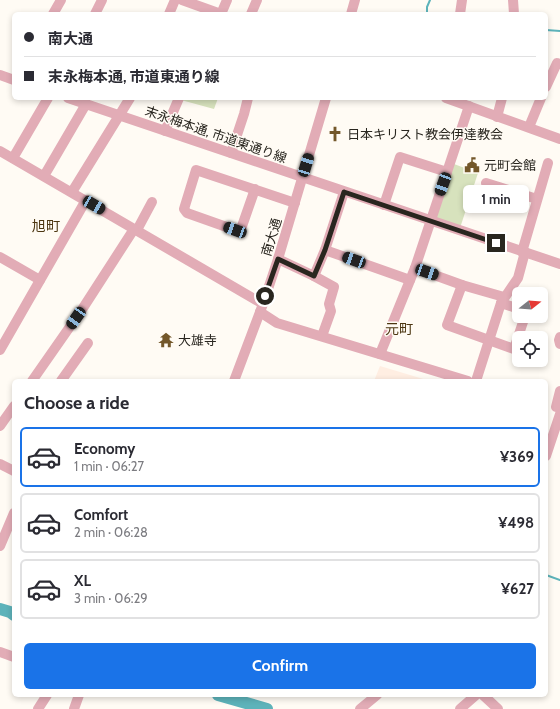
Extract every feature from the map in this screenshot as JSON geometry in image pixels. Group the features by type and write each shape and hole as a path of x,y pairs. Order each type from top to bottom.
{"street":[{"path":"54,12 61,0"},
{"path":"96,12 102,0"},
{"path":"170,12 175,0"},
{"path":"182,0 213,12"},
{"path":"219,12 227,0"},
{"path":"251,12 257,0"},
{"path":"351,12 355,0"},
{"path":"460,12 462,0"},
{"path":"513,0 514,12"},
{"path":"548,83 557,63 560,64"},
{"path":"0,75 12,79"},
{"path":"46,100 4,156 44,176 136,229 261,308 277,323 461,379"},
{"name":"末永梅本通, 市道東通り線","path":"74,100 560,264"},
{"path":"72,192 129,100"},
{"path":"165,131 178,100"},
{"path":"231,153 248,100"},
{"name":"南大通","path":"235,379 278,259 325,100"},
{"path":"452,100 560,139"},
{"path":"497,117 501,100"},
{"path":"529,127 540,100"},
{"path":"44,176 86,104"},
{"path":"380,354 415,268 469,106"},
{"path":"384,205 400,157 447,172"},
{"path":"477,379 502,300 518,278 523,252 548,163"},
{"path":"256,189 241,229 235,230 187,213 184,209 196,170 256,189 295,203"},
{"path":"486,183 537,199"},
{"path":"314,276 325,250 344,192"},
{"path":"0,350 86,200"},
{"path":"33,379 136,229 152,202"},
{"path":"325,250 410,280"},
{"path":"278,259 334,287 329,304 331,311 322,336"},
{"path":"1,261 40,280"},
{"path":"415,268 502,300 512,305"},
{"path":"462,285 447,325 490,339 514,349 523,323"},
{"path":"560,337 560,344"},
{"path":"62,379 88,343"},
{"path":"548,446 560,391"},
{"path":"0,426 12,409"},
{"path":"0,464 12,469"},
{"path":"0,546 12,520"},
{"path":"0,652 12,656"},
{"path":"38,709 46,697"},
{"path":"74,709 78,697"},
{"path":"460,709 474,697"},
{"path":"485,697 498,709"}],"shaded area":[{"path":"380,366 423,379 375,379"}],"green space":[{"path":"181,100 217,100 214,109"},
{"path":"454,164 478,173 460,228 435,218"}],"waterway":[{"path":"427,12 427,7 430,0"},
{"path":"548,30 560,31"},
{"path":"548,576 560,580"},
{"path":"0,609 12,614"},
{"path":"225,697 267,709"}],"place":[{"name":"日本キリスト教会伊達教会","path":"335,134"},
{"name":"元町会館","path":"472,165"},
{"name":"大雄寺","path":"166,340"}],"district":[{"name":"旭町","path":"46,226"},
{"name":"元町","path":"399,329"}],"route":[{"path":"265,296 278,259 314,276 325,250 344,192 496,243"}]}
